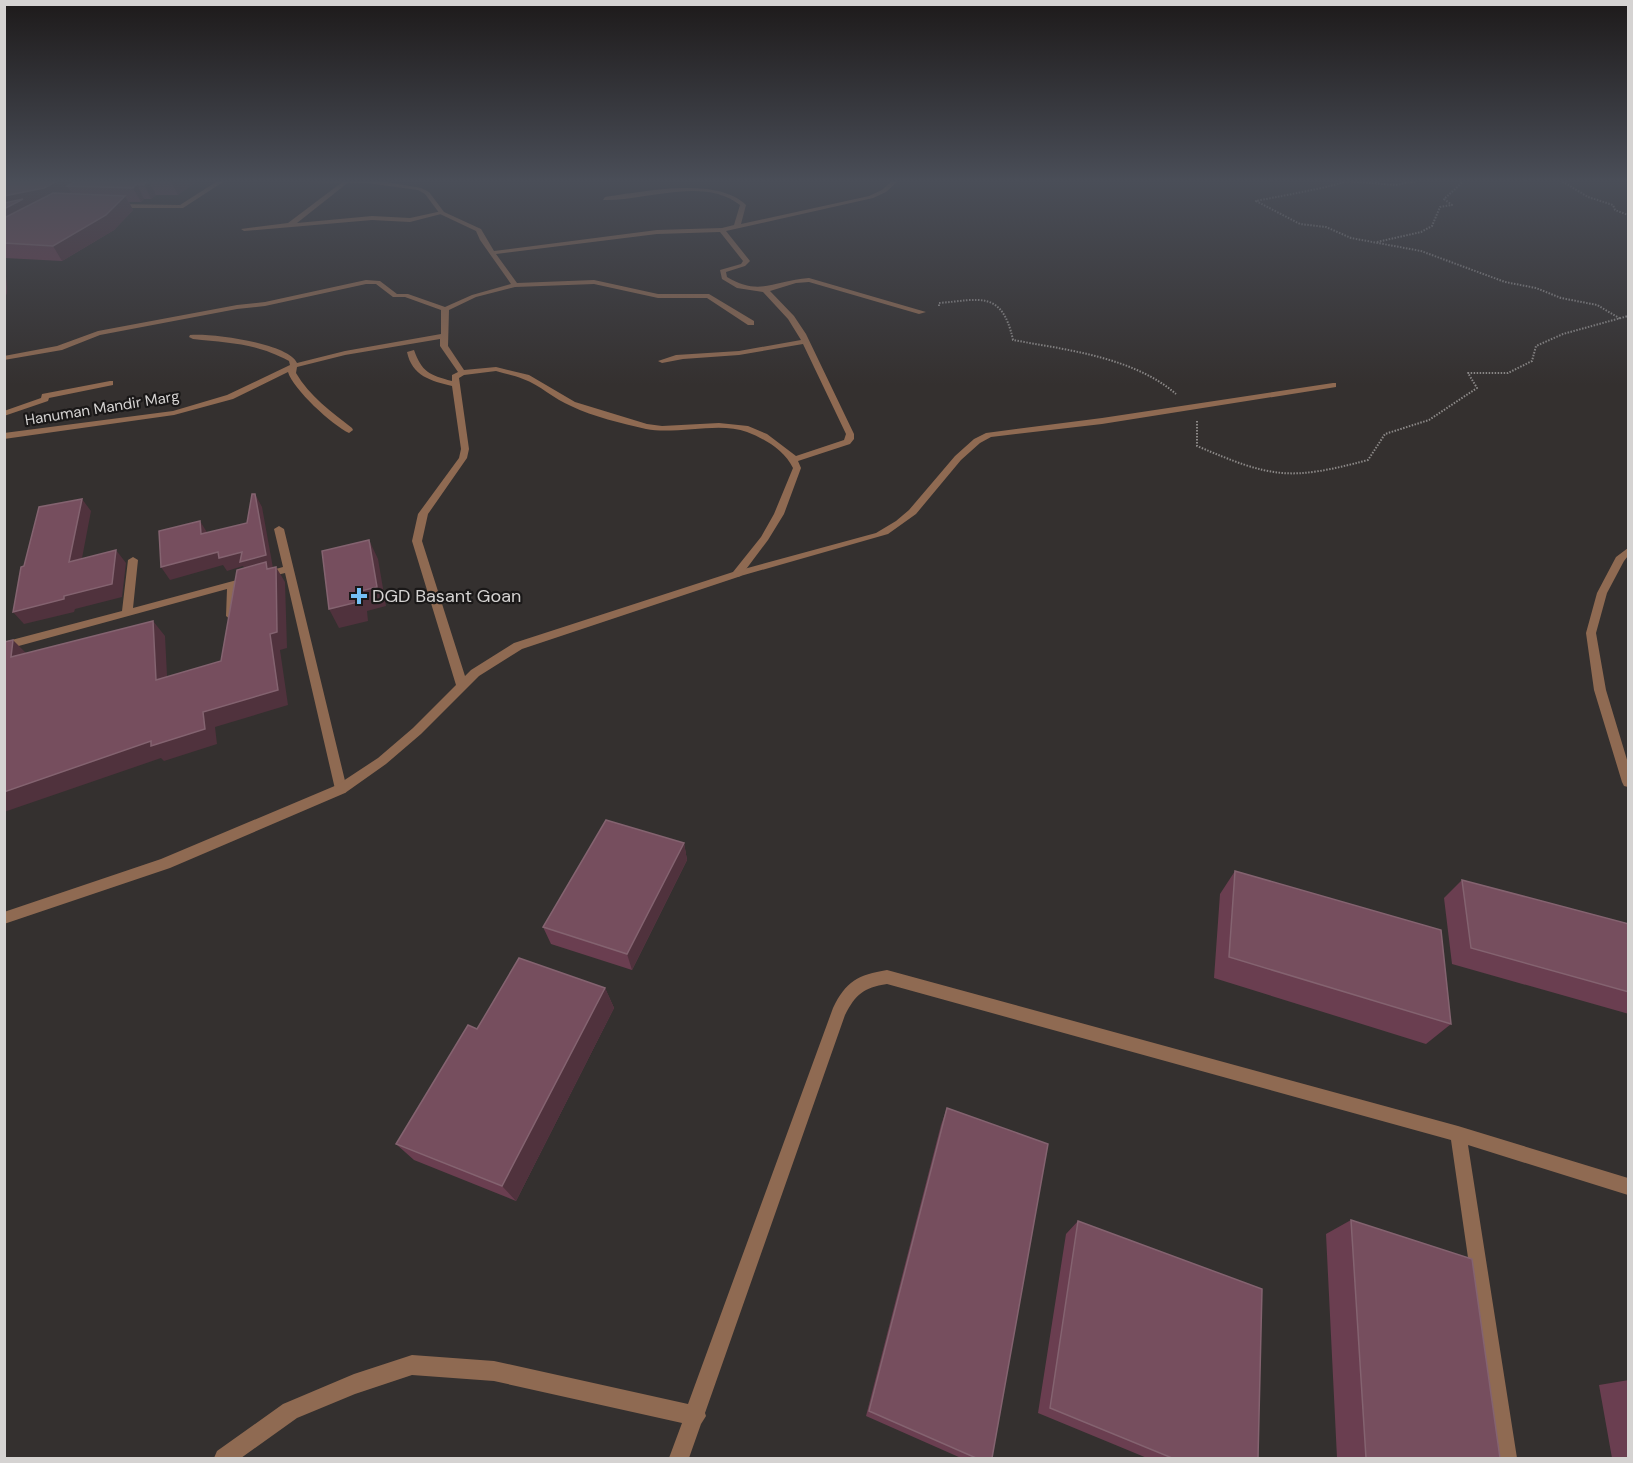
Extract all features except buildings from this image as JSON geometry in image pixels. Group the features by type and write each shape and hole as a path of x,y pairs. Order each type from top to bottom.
{"street":[{"path":"489,248 515,285"},
{"path":"492,253 529,248"},
{"path":"737,248 747,261 743,266 722,272 724,279 739,287 765,290 795,281 809,280 922,312"},
{"path":"4,358 59,348 98,333 237,307 265,304 366,282 378,282 395,296 406,295 445,309 474,296 515,285 594,282 658,296 709,296 751,322"},
{"path":"765,290 791,318 805,341 850,434 850,440 794,459"},
{"path":"445,309 444,346 462,373"},
{"name":"Hanuman Mandir Marg","path":"4,436 174,413 230,397 294,366 345,353 444,336"},
{"path":"193,337 251,344 271,349 292,360 294,366 292,373 298,384 349,430"},
{"path":"662,361 679,356 753,351 805,341"},
{"path":"411,352 411,361 419,371 455,384"},
{"path":"462,686 417,541 423,514 463,458 465,449 455,384 455,377 462,373 488,369 511,372 587,410 646,426 662,429 733,425 764,436 794,459 797,468 779,514 765,538 736,574"},
{"path":"4,414 45,399 45,396 110,383"},
{"path":"4,918 165,864 340,789 382,761 489,662 526,643 736,574 879,535 896,527 917,508 964,450 976,440 989,435 1102,422 1333,385"},
{"path":"279,529 340,789"},
{"path":"1629,551 1620,559 1602,593 1591,633 1600,690 1629,782"},
{"path":"127,612 134,560"},
{"path":"4,646 289,569"},
{"path":"231,619 232,584"},
{"path":"679,1458 696,1416 838,1013 848,993 863,981 887,977 1458,1134 1629,1186"},
{"path":"1458,1134 1507,1458"},
{"path":"224,1458 291,1411 354,1384 412,1365 494,1371 696,1416"}],"path":[{"path":"1405,248 1421,251 1505,282 1536,288 1561,298 1597,305 1622,319"},
{"path":"922,312 938,315 939,303 982,299 1000,310 1010,322 1013,340 1054,348 1140,371 1173,389 1187,407 1198,422 1197,446 1241,464 1284,475 1322,472 1368,460 1385,434 1429,420 1455,400 1477,388 1468,373 1508,373 1532,360 1536,346 1563,334 1629,316"}],"place":[{"name":"DGD Basant Goan","path":"359,596"}]}
